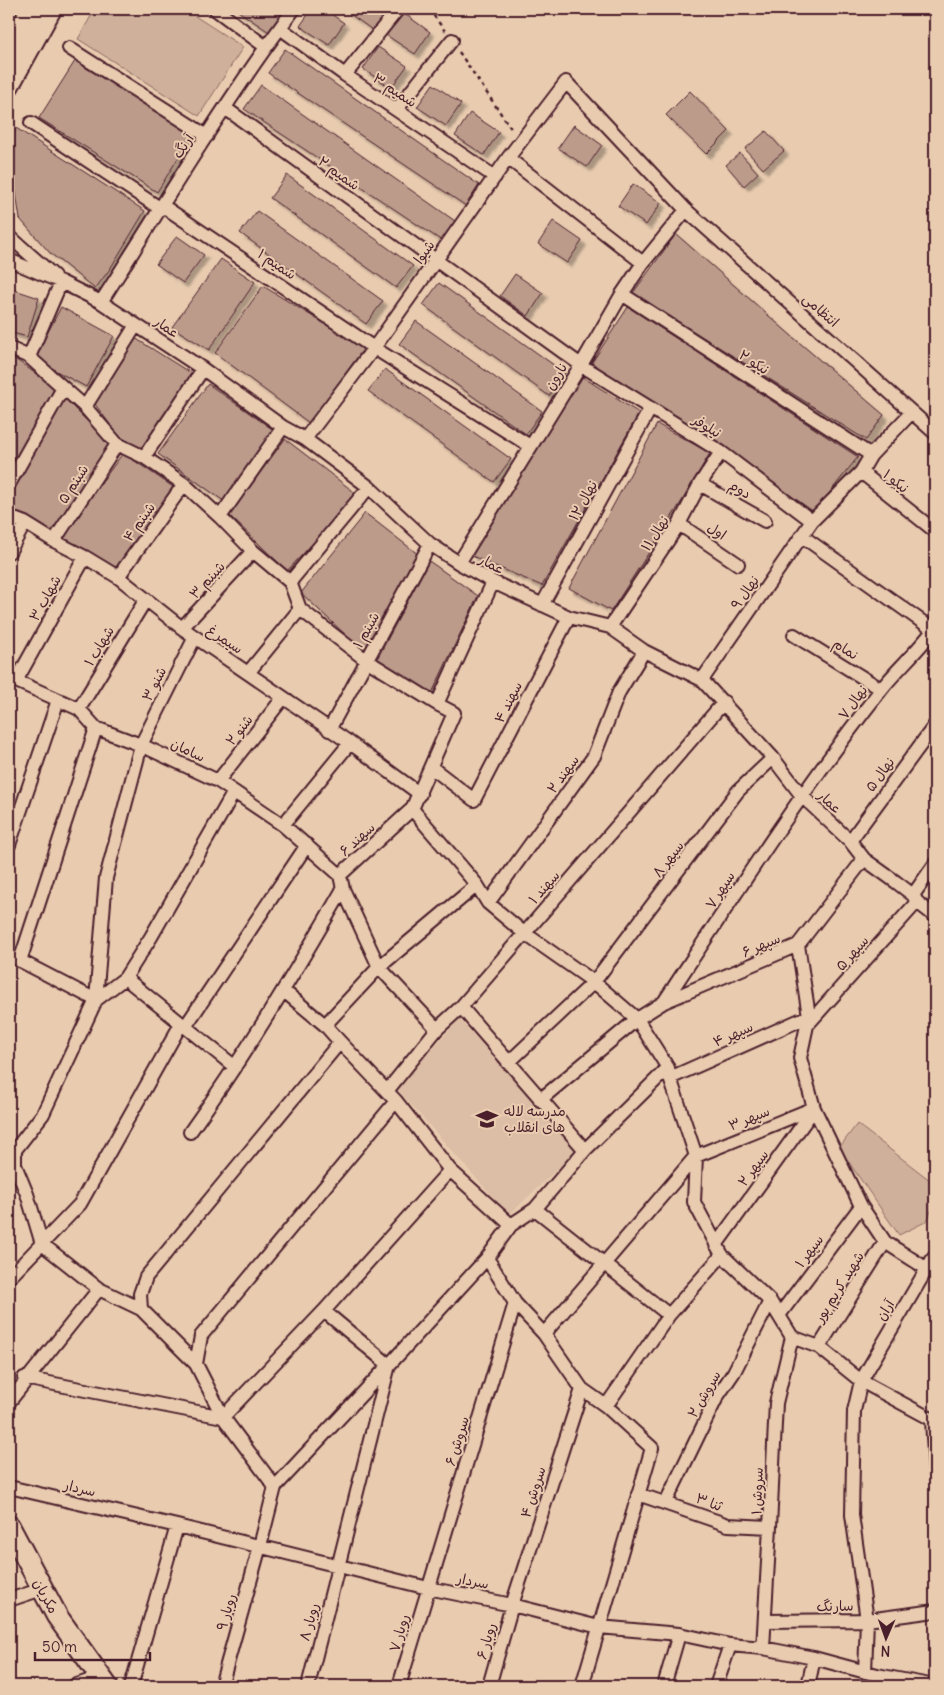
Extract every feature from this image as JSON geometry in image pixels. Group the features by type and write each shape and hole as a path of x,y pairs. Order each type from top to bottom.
{"main road":[{"path":"9,46 32,9"},
{"path":"9,85 51,9"},
{"name":"مکریان","path":"9,1526 57,1616 104,1682"}],"street":[{"path":"215,9 266,46"},
{"name":"آرنگ","path":"101,302 225,108 266,46 294,9"},
{"path":"345,75 398,9"},
{"name":"شمیم ۳","path":"280,28 345,75 495,177"},
{"path":"397,109 452,40"},
{"path":"69,48 207,136"},
{"name":"شیوا","path":"305,439 374,348 508,158 566,82"},
{"name":"انتظامی","path":"566,82 686,210 935,433"},
{"name":"شمیم ۲","path":"225,108 581,365"},
{"name":"شمیم ۱","path":"31,123 374,348 530,446"},
{"path":"508,158 643,263"},
{"name":"نارون","path":"459,564 581,365 622,294 643,263 686,210"},
{"path":"9,236 61,282 29,357"},
{"name":"عمار","path":"9,260 61,282 101,302 203,369 283,428 305,439 369,487 430,544 459,564 569,617 610,627 644,650 702,680 773,758 802,796 850,841 864,859 935,916"},
{"name":"نیکو ۲","path":"622,294 871,455"},
{"path":"85,407 136,325"},
{"path":"9,348 29,357 85,407 117,444 144,457 184,484 253,551 290,582 300,609 366,660 437,704 493,582"},
{"name":"نیلوفر","path":"581,365 721,452 812,521"},
{"path":"144,457 203,369"},
{"path":"9,484 63,388"},
{"name":"نهال ۱۲","path":"542,605 650,409"},
{"name":"نهال ۹","path":"702,680 812,521 861,472 871,455 912,412"},
{"path":"220,517 283,428"},
{"name":"شبنم ۵","path":"54,541 117,444"},
{"name":"نهال ۱۱","path":"610,627 679,524 700,484 721,452"},
{"name":"نیکو ۱","path":"861,472 935,532"},
{"name":"شبنم ۴","path":"118,577 184,484"},
{"name":"دوم","path":"700,484 765,521"},
{"path":"290,582 369,487"},
{"name":"سیمرغ","path":"9,516 85,556 118,577 182,628 329,730 350,742 420,794"},
{"path":"9,552 25,523"},
{"name":"اول","path":"679,524 738,564"},
{"path":"802,536 935,630"},
{"name":"شبنم ۱","path":"329,730 430,544"},
{"name":"شبنم ۳","path":"182,628 253,551"},
{"name":"شهاب ۳","path":"12,681 85,556"},
{"name":"شهاب ۱","path":"79,709 146,599"},
{"path":"248,673 300,609"},
{"name":"سهند ۴","path":"431,767 474,800 569,617"},
{"name":"نهال ۷","path":"802,796 881,689 935,630"},
{"name":"نمام","path":"794,635 881,689"},
{"name":"شنو ۳","path":"96,1000 106,878 141,745 195,637"},
{"name":"سهند ۲","path":"488,904 594,756 619,692 644,650"},
{"name":"سامان","path":"12,681 79,709 96,728 141,745 218,781 283,825 340,875"},
{"name":"شنو ۲","path":"218,781 283,698"},
{"path":"9,845 58,700"},
{"name":"سهند ۱","path":"387,1090 437,1029 462,1007 724,702"},
{"name":"سهند ۶","path":"437,704 454,713 412,809 340,875 343,889 379,966 437,1029"},
{"name":"نهال ۵","path":"850,841 935,725"},
{"path":"96,728 14,958 96,1000"},
{"path":"283,825 350,742"},
{"name":"سپهر ۸","path":"508,1063 594,982 738,791 773,758"},
{"path":"234,792 151,937 125,978 96,1000 42,1114 15,1150 15,1165 27,1194 42,1244 99,1289 141,1309 196,1364 223,1417 275,1487 487,1258 511,1225 535,1209 585,1150 669,1073"},
{"name":"سپهر ۷","path":"664,1002 802,796"},
{"path":"412,809 477,885 488,904 524,933 594,982 637,1019 669,1073 696,1156 694,1202 719,1250 770,1301 780,1314 792,1337 819,1347 861,1381 934,1418 935,1471"},
{"path":"9,1278 80,1204 183,1025 307,845"},
{"name":"سپهر ۶","path":"540,1100 637,1019 664,1002 798,945 864,859"},
{"name":"سپهر ۵","path":"809,1020 915,899 935,864"},
{"path":"326,1025 379,966 477,885"},
{"path":"190,1132 284,991 343,889"},
{"path":"798,945 809,1020 800,1058 814,1108 862,1206 885,1242 931,1272"},
{"path":"125,978 235,1067"},
{"path":"284,991 326,1025 387,1090 450,1170 511,1225"},
{"path":"462,1007 508,1063 585,1150"},
{"name":"سپهر ۴","path":"669,1073 809,1020"},
{"path":"141,1309 140,1294 146,1277 340,1042"},
{"path":"196,1364 200,1336 396,1101"},
{"name":"سپهر ۳","path":"696,1156 814,1108"},
{"name":"سپهر ۲","path":"606,1406 668,1315 719,1250 814,1108"},
{"path":"544,1334 696,1156"},
{"path":"223,1417 324,1310 450,1170"},
{"name":"سپهر ۱","path":"780,1314 862,1206"},
{"path":"535,1209 668,1315"},
{"name":"شهید کریم پور","path":"819,1347 885,1242"},
{"name":"آران","path":"872,1678 867,1620 852,1515 854,1411 861,1381 931,1272 935,1255"},
{"path":"487,1258 515,1303 544,1334 582,1389 606,1406 652,1448 582,1686"},
{"path":"9,1402 99,1289"},
{"name":"سروش ۲","path":"666,1502 717,1397 734,1372 770,1301"},
{"name":"سروش ۶","path":"428,1588 515,1303"},
{"path":"324,1310 389,1365"},
{"name":"سروش ۱","path":"762,1648 776,1403 792,1337"},
{"name":"روبار ۸","path":"308,1686 340,1566 389,1365"},
{"path":"26,1379 223,1417"},
{"name":"سروش ۴","path":"512,1605 582,1389"},
{"name":"سردار","path":"9,1487 428,1588 512,1605 599,1627 680,1634 730,1645 762,1648 814,1658 872,1678 935,1686"},
{"name":"روبار ۹","path":"221,1686 275,1487"},
{"name":"ثنا ۳","path":"638,1494 666,1502 728,1525 770,1527"},
{"path":"131,1686 177,1526"},
{"name":"روبار ۷","path":"399,1686 428,1588"},
{"path":"9,1600 42,1589"},
{"name":"روبار ۶","path":"489,1686 512,1605"},
{"name":"سارنگ","path":"765,1621 867,1620 935,1611"},
{"path":"664,1686 680,1634"},
{"path":"716,1686 730,1645"},
{"path":"808,1686 814,1658"},
{"path":"74,1686 104,1682"}],"path":[{"path":"429,9 520,142"}],"shaded area":[{"path":"95,9 184,9 243,47 199,116 78,39"},
{"name":"مدرسه لاله های انقلاب","path":"459,1019 578,1149 509,1215 397,1089"},
{"path":"857,1124 935,1184 935,1202 927,1221 899,1235 839,1148"}],"building":[{"path":"235,9 287,9 269,32"},
{"path":"312,9 324,9 344,23 329,45 300,26"},
{"path":"349,9 391,9 375,32 347,12"},
{"path":"402,12 430,32 415,54 386,35"},
{"path":"378,47 407,66 391,88 363,69"},
{"path":"285,49 479,185 466,206 268,73"},
{"path":"75,61 193,134 157,192 39,118"},
{"path":"433,84 461,104 446,126 417,107"},
{"path":"261,85 455,221 442,241 244,109"},
{"path":"690,91 729,131 706,154 666,115"},
{"path":"470,113 499,132 484,155 455,136"},
{"path":"574,125 602,145 587,167 558,148"},
{"path":"16,128 145,211 110,269 95,289 50,253 20,219 9,149"},
{"path":"766,131 784,151 763,169 745,149"},
{"path":"740,153 758,173 744,186 726,165"},
{"path":"287,175 413,266 396,288 270,198"},
{"path":"633,184 661,203 646,225 618,206"},
{"path":"257,211 383,301 366,324 240,233"},
{"path":"553,221 582,241 567,263 538,244"},
{"path":"676,234 884,415 866,440 633,293"},
{"path":"177,236 204,255 183,283 156,264"},
{"path":"221,259 255,282 209,350 172,327"},
{"path":"515,274 543,293 528,316 500,296"},
{"path":"439,283 565,373 549,396 423,305"},
{"path":"263,286 364,348 309,423 215,353"},
{"path":"9,288 39,298 27,337 9,332"},
{"path":"61,307 114,336 86,387 34,359"},
{"path":"628,307 858,457 814,512 759,473 591,364"},
{"path":"416,321 542,411 526,434 399,344"},
{"path":"135,338 192,374 143,451 118,435 94,403"},
{"path":"9,356 57,389 9,469"},
{"path":"385,369 511,459 494,482 368,391"},
{"path":"581,376 639,413 542,586 472,556"},
{"path":"208,384 275,431 225,502 158,454"},
{"path":"63,397 112,446 52,535 9,512 9,491"},
{"path":"657,424 710,453 682,501 611,611 569,588"},
{"path":"285,439 358,495 287,571 229,515"},
{"path":"123,453 176,489 117,571 59,540"},
{"path":"365,513 419,555 364,652 301,593"},
{"path":"429,561 478,596 432,693 376,661"}],"place":[{"name":"مدرسه لاله های انقلاب","path":"487,1119"}]}
